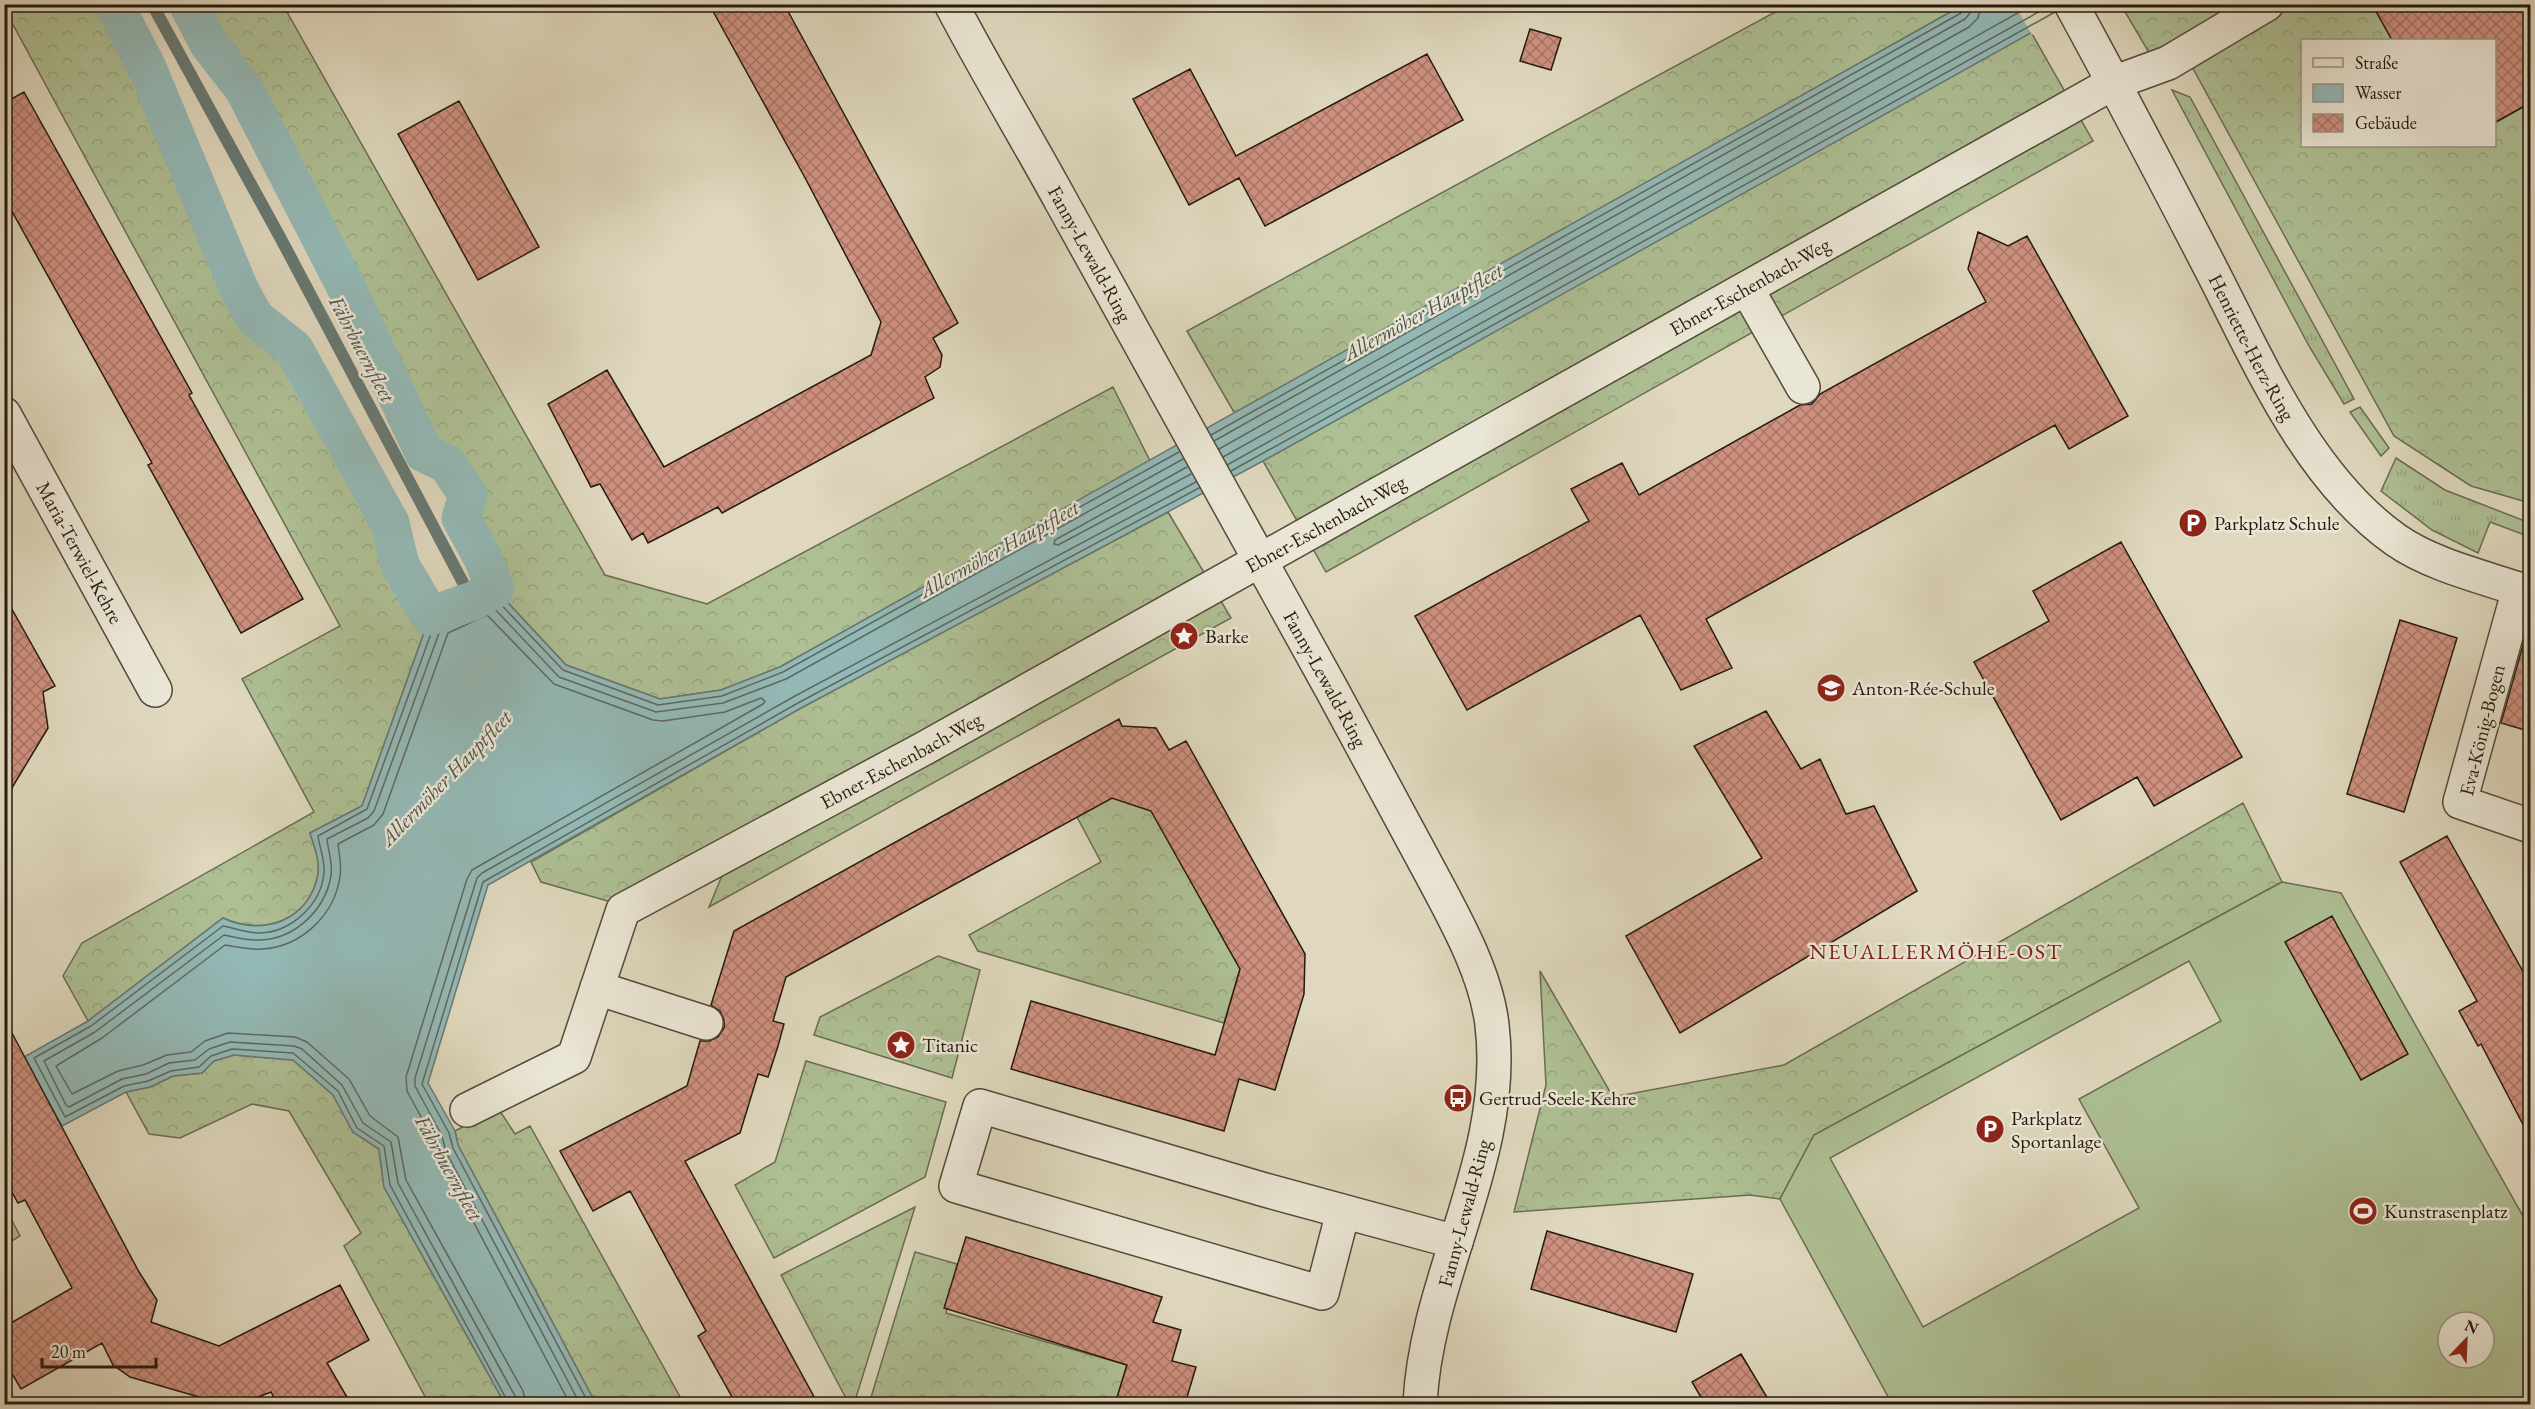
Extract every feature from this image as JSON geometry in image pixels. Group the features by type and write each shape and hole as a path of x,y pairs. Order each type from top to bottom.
{"street":[{"name":"Fanny-Lewald-Ring","path":"951,4 1382,781 1455,920 1488,998 1493,1029 1492,1089 1488,1122 1474,1186 1456,1242 1427,1352 1420,1404"},
{"name":"Henriette-Herz-Ring","path":"2071,4 2273,389 2315,457 2355,504 2396,540 2447,566 2525,591"},
{"name":"Ebner-Eschenbach-Weg","path":"467,1110 574,1057 623,909 854,787 1747,289 2107,71 2168,63 2267,4"},
{"path":"1747,289 1803,387"},
{"name":"Maria-Terwiel-Kehre","path":"4,414 155,690"},
{"name":"Eva-König-Bogen","path":"2525,591 2460,802 2530,826"},
{"path":"597,988 706,1023"},
{"path":"1343,1212 1322,1293 956,1186 980,1106 1343,1212 1456,1242"}],"green space":[{"path":"4,5 114,5 147,68 240,292 255,318 294,349 390,523 400,565 430,616 362,806 310,833 316,853 318,874 313,890 305,903 295,913 268,924 238,923 223,918 88,1021 63,976 82,943 314,812 242,679 340,626"},
{"path":"188,5 283,5 605,575 707,604 1113,387 1150,461 780,667 721,690 660,699 566,665 495,589 483,558 461,518 467,494 447,464 424,453 346,287 244,89 209,44"},
{"path":"1788,5 1963,5 1235,414 1187,331"},
{"path":"2121,5 2391,5 2377,13 2391,39 2301,39 2301,147 2496,147 2496,122 2530,103 2530,503 2471,486 2394,436 2179,43 2151,56"},
{"path":"2031,32 2093,141 1326,572 1263,461"},
{"path":"2172,90 2190,97 2354,399 2344,404 2309,346"},
{"path":"2360,407 2389,448 2381,456 2350,412"},
{"path":"2396,458 2445,490 2530,523 2530,537 2490,522 2478,553 2432,530 2381,491"},
{"path":"1168,512 1231,618 709,907 726,866 611,902 541,882 531,862 801,708"},
{"path":"1112,798 1151,811 1240,969 1224,1023 978,951 969,935 1101,862 1077,817"},
{"path":"2243,803 2282,882 1814,1135 1780,1199 1750,1195 1514,1212 1546,1085 1540,971 1613,1097 1784,1065"},
{"path":"2282,882 2341,893 2523,1216 2530,1218 2530,1404 1892,1404 1780,1199 1814,1135","holes":["2189,961 2221,1021 2079,1099 2139,1208 1923,1327 1830,1158"]},
{"path":"938,956 980,970 952,1078 814,1035 820,1017"},
{"path":"234,1055 293,1060 333,1095 353,1132 379,1149 384,1187 505,1404 429,1404 344,1246 361,1233 289,1111 252,1104 180,1138 149,1134 126,1092 150,1087 173,1076 202,1073 214,1061"},
{"path":"806,1061 946,1102 925,1177 774,1258 735,1185 775,1162"},
{"path":"498,1108 515,1134 530,1126 684,1404 596,1404 458,1145 455,1131"},
{"path":"5,1207 20,1236 4,1245"},
{"path":"915,1207 854,1404 849,1404 781,1275"},
{"path":"915,1252 957,1264 946,1313 1127,1365 1115,1404 869,1404"}],"water":[{"name":"Allermöher Hauptfleet","path":"1963,5 2081,5 1263,461 801,708 488,885 428,1083 455,1131 458,1145 596,1404 505,1404 384,1187 379,1149 353,1132 333,1095 293,1060 234,1055 214,1061 202,1073 173,1076 150,1087 126,1092 62,1126 24,1057 88,1021 223,918 253,926 282,921 295,914 313,890 318,874 316,853 310,833 362,806 430,616 470,596 495,589 566,665 660,699 721,690 780,667"}],"pier":[{"path":"2084,4 2032,35 2015,5"}],"building":[{"path":"709,4 784,4 958,323 933,338 942,355 940,367 925,377 934,398 722,513 718,507 648,543 643,533 632,540 600,484 591,487 548,404 607,370 664,467 871,355 881,322 803,174"},
{"path":"2372,4 2530,4 2530,103 2496,122 2496,39 2391,39"},
{"path":"1530,29 1561,38 1551,70 1520,61"},
{"path":"1427,54 1463,120 1265,226 1239,178 1189,205 1133,99 1190,69 1236,156"},
{"path":"24,92 192,393 189,395 303,599 241,633 148,465 152,463 4,197 4,103"},
{"path":"459,101 539,247 478,280 398,134"},
{"path":"1978,232 2008,246 2027,236 2128,416 2069,449 2055,425 1706,619 1732,668 1681,690 1640,615 1467,710 1415,616 1589,521 1571,489 1622,463 1639,495 1800,405 1812,404 1820,394 1986,302 1968,269"},
{"path":"2121,542 2242,757 2154,806 2137,777 2061,820 1974,662 2049,621 2033,591"},
{"path":"4,595 55,686 43,692 48,728 4,801"},
{"path":"2400,620 2457,638 2404,812 2347,794"},
{"path":"2527,631 2530,632 2530,710 2525,730 2501,723"},
{"path":"1766,711 1801,769 1820,759 1846,814 1874,806 1917,891 1680,1033 1626,936 1762,858 1694,746"},
{"path":"1119,719 1122,726 1156,728 1169,750 1186,741 1305,954 1304,994 1275,1090 1239,1079 1224,1131 1011,1069 1031,1001 1215,1055 1240,969 1151,811 1112,798 786,977 773,1021 784,1024 778,1046 768,1077 758,1074 740,1133 685,1161 818,1404 736,1404 698,1336 706,1331 630,1191 593,1211 560,1151 687,1086 700,1041 709,1041 718,1037 724,1028 724,1020 720,1011 711,1005 734,931"},
{"path":"2447,836 2530,984 2530,1138 2481,1044 2478,1046 2459,1011 2477,1001 2400,862"},
{"path":"2332,916 2408,1054 2361,1080 2285,942"},
{"path":"4,1018 139,1272 157,1300 151,1322 219,1346 340,1285 369,1340 327,1363 351,1404 277,1404 271,1392 240,1404 223,1404 130,1377 113,1365 102,1343 21,1389 4,1360 4,1327 72,1288 25,1200 18,1203 4,1178"},
{"path":"1547,1231 1693,1274 1676,1332 1531,1289"},
{"path":"966,1237 1162,1297 1153,1322 1181,1330 1172,1361 1196,1367 1185,1404 1115,1404 1127,1365 944,1308"},
{"path":"1741,1354 1771,1404 1705,1404 1692,1382"}],"waterway":[{"path":"114,4 147,68 240,291 255,318 294,349 390,523 400,565 430,616 473,601 495,589 483,558 461,518 468,495 447,464 424,453 346,287 244,89 209,44 188,4"},
{"name":"Fährbuernfleet","path":"152,4 281,239 478,611"}],"place":[{"name":"Parkplatz Schule","path":"2193,523"},
{"name":"Barke","path":"1184,636"},
{"name":"Anton-Rée-Schule","path":"1831,688"},
{"name":"Titanic","path":"901,1045"},
{"name":"Gertrud-Seele-Kehre","path":"1458,1098"},
{"name":"Parkplatz Sportanlage","path":"1990,1129"},
{"name":"Kunstrasenplatz","path":"2363,1211"}],"district":[{"name":"NEUALLERMÖHE-OST","path":"1936,951"}]}
